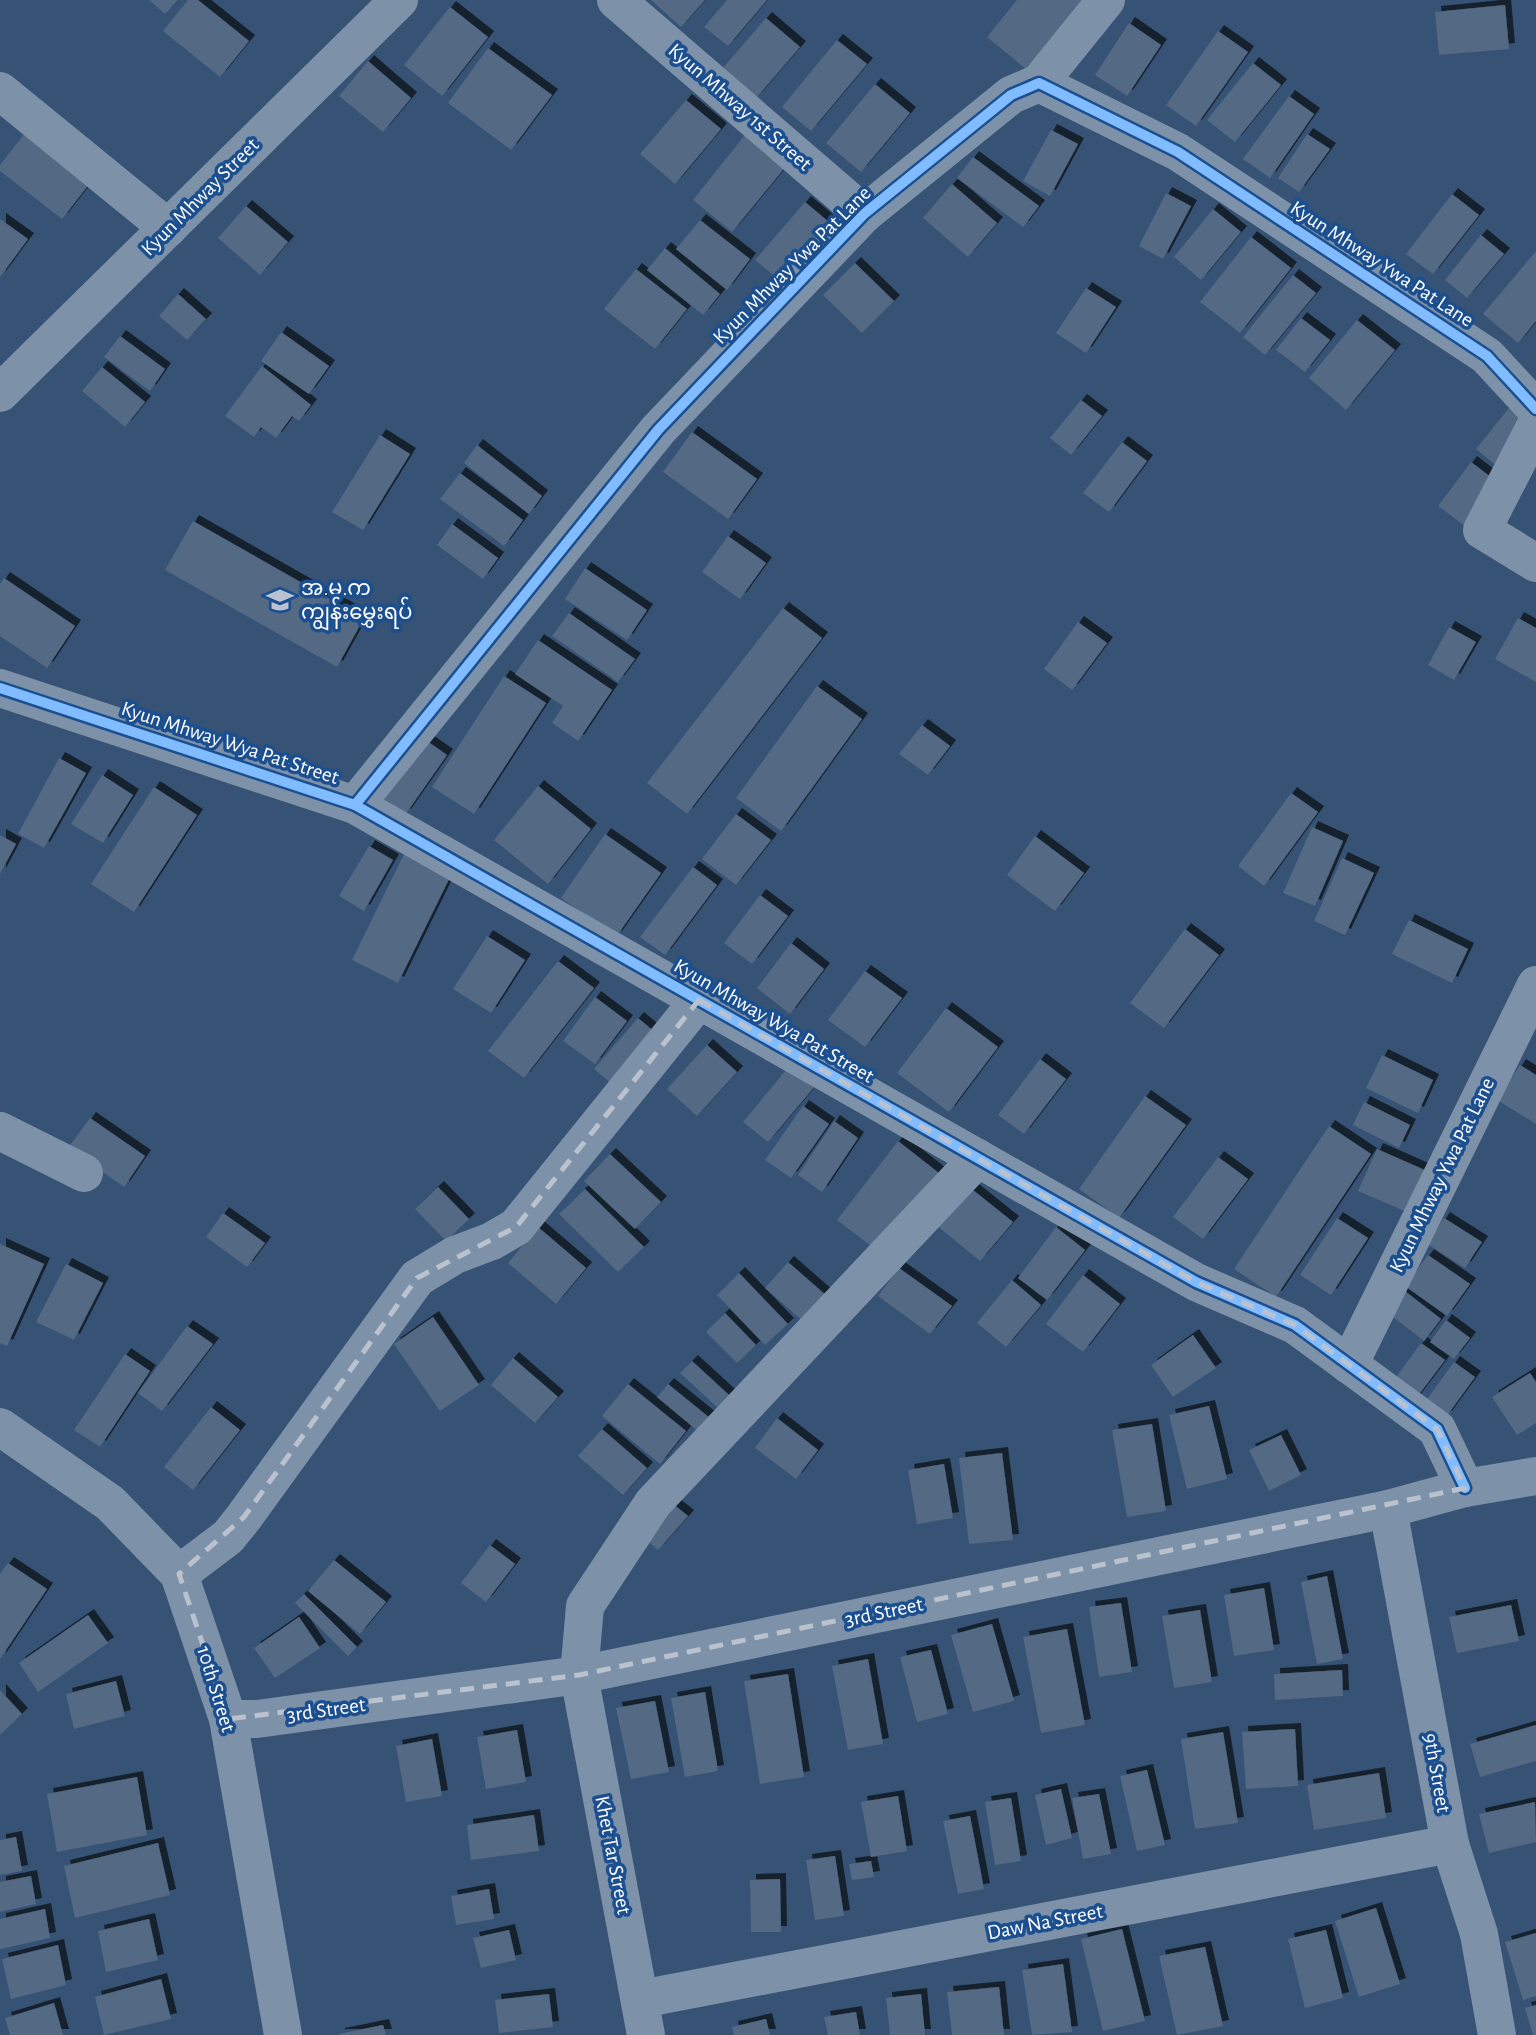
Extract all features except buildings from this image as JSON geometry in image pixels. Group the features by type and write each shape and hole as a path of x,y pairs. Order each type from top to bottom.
{"street":[{"name":"Kyun Mhway Street","path":"0,393 399,0"},
{"name":"Kyun Mhway 1st Street","path":"616,0 864,214"},
{"path":"1039,83 1106,0"},
{"name":"Kyun Mhway Ywa Pat Lane","path":"355,805 658,430 864,214 1011,95 1039,83 1178,152 1487,356 1536,409"},
{"path":"0,92 168,228"},
{"path":"1536,425 1482,530 1536,563"},
{"name":"Kyun Mhway Wya Pat Street","path":"0,688 355,805 1196,1282 1295,1325 1437,1429 1465,1488"},
{"name":"Kyun Mhway Ywa Pat Lane","path":"1349,1365 1536,985"},
{"path":"179,1574 228,1537 417,1278 455,1255 492,1241 516,1227 699,1000"},
{"path":"0,1131 84,1173"},
{"name":"Khet Tar Street","path":"644,2017 579,1675 585,1606 653,1503 978,1158"},
{"name":"10th Street","path":"0,1427 110,1503 179,1574 228,1719 283,2035"},
{"name":"3rd Street","path":"228,1719 257,1719 579,1675 1388,1509 1465,1488 1536,1476"},
{"name":"9th Street","path":"1388,1509 1450,1844 1479,1934 1497,2035"},
{"name":"Daw Na Street","path":"644,2017 1450,1844"}],"highlighted area":[{"path":"699,1000 1196,1282 1295,1325 1437,1429 1465,1488 579,1675 228,1719 179,1574 244,1517 417,1278 516,1227"}],"cycle path":[{"path":"355,805 658,430 864,214 1011,95 1039,83 1178,152 1487,356 1536,409"},
{"path":"0,688 355,805 1196,1282 1295,1325 1437,1429 1465,1488"}],"place":[{"name":"အ.မ.က ကျွန်းမွှေးရပ်","path":"280,600"}]}
